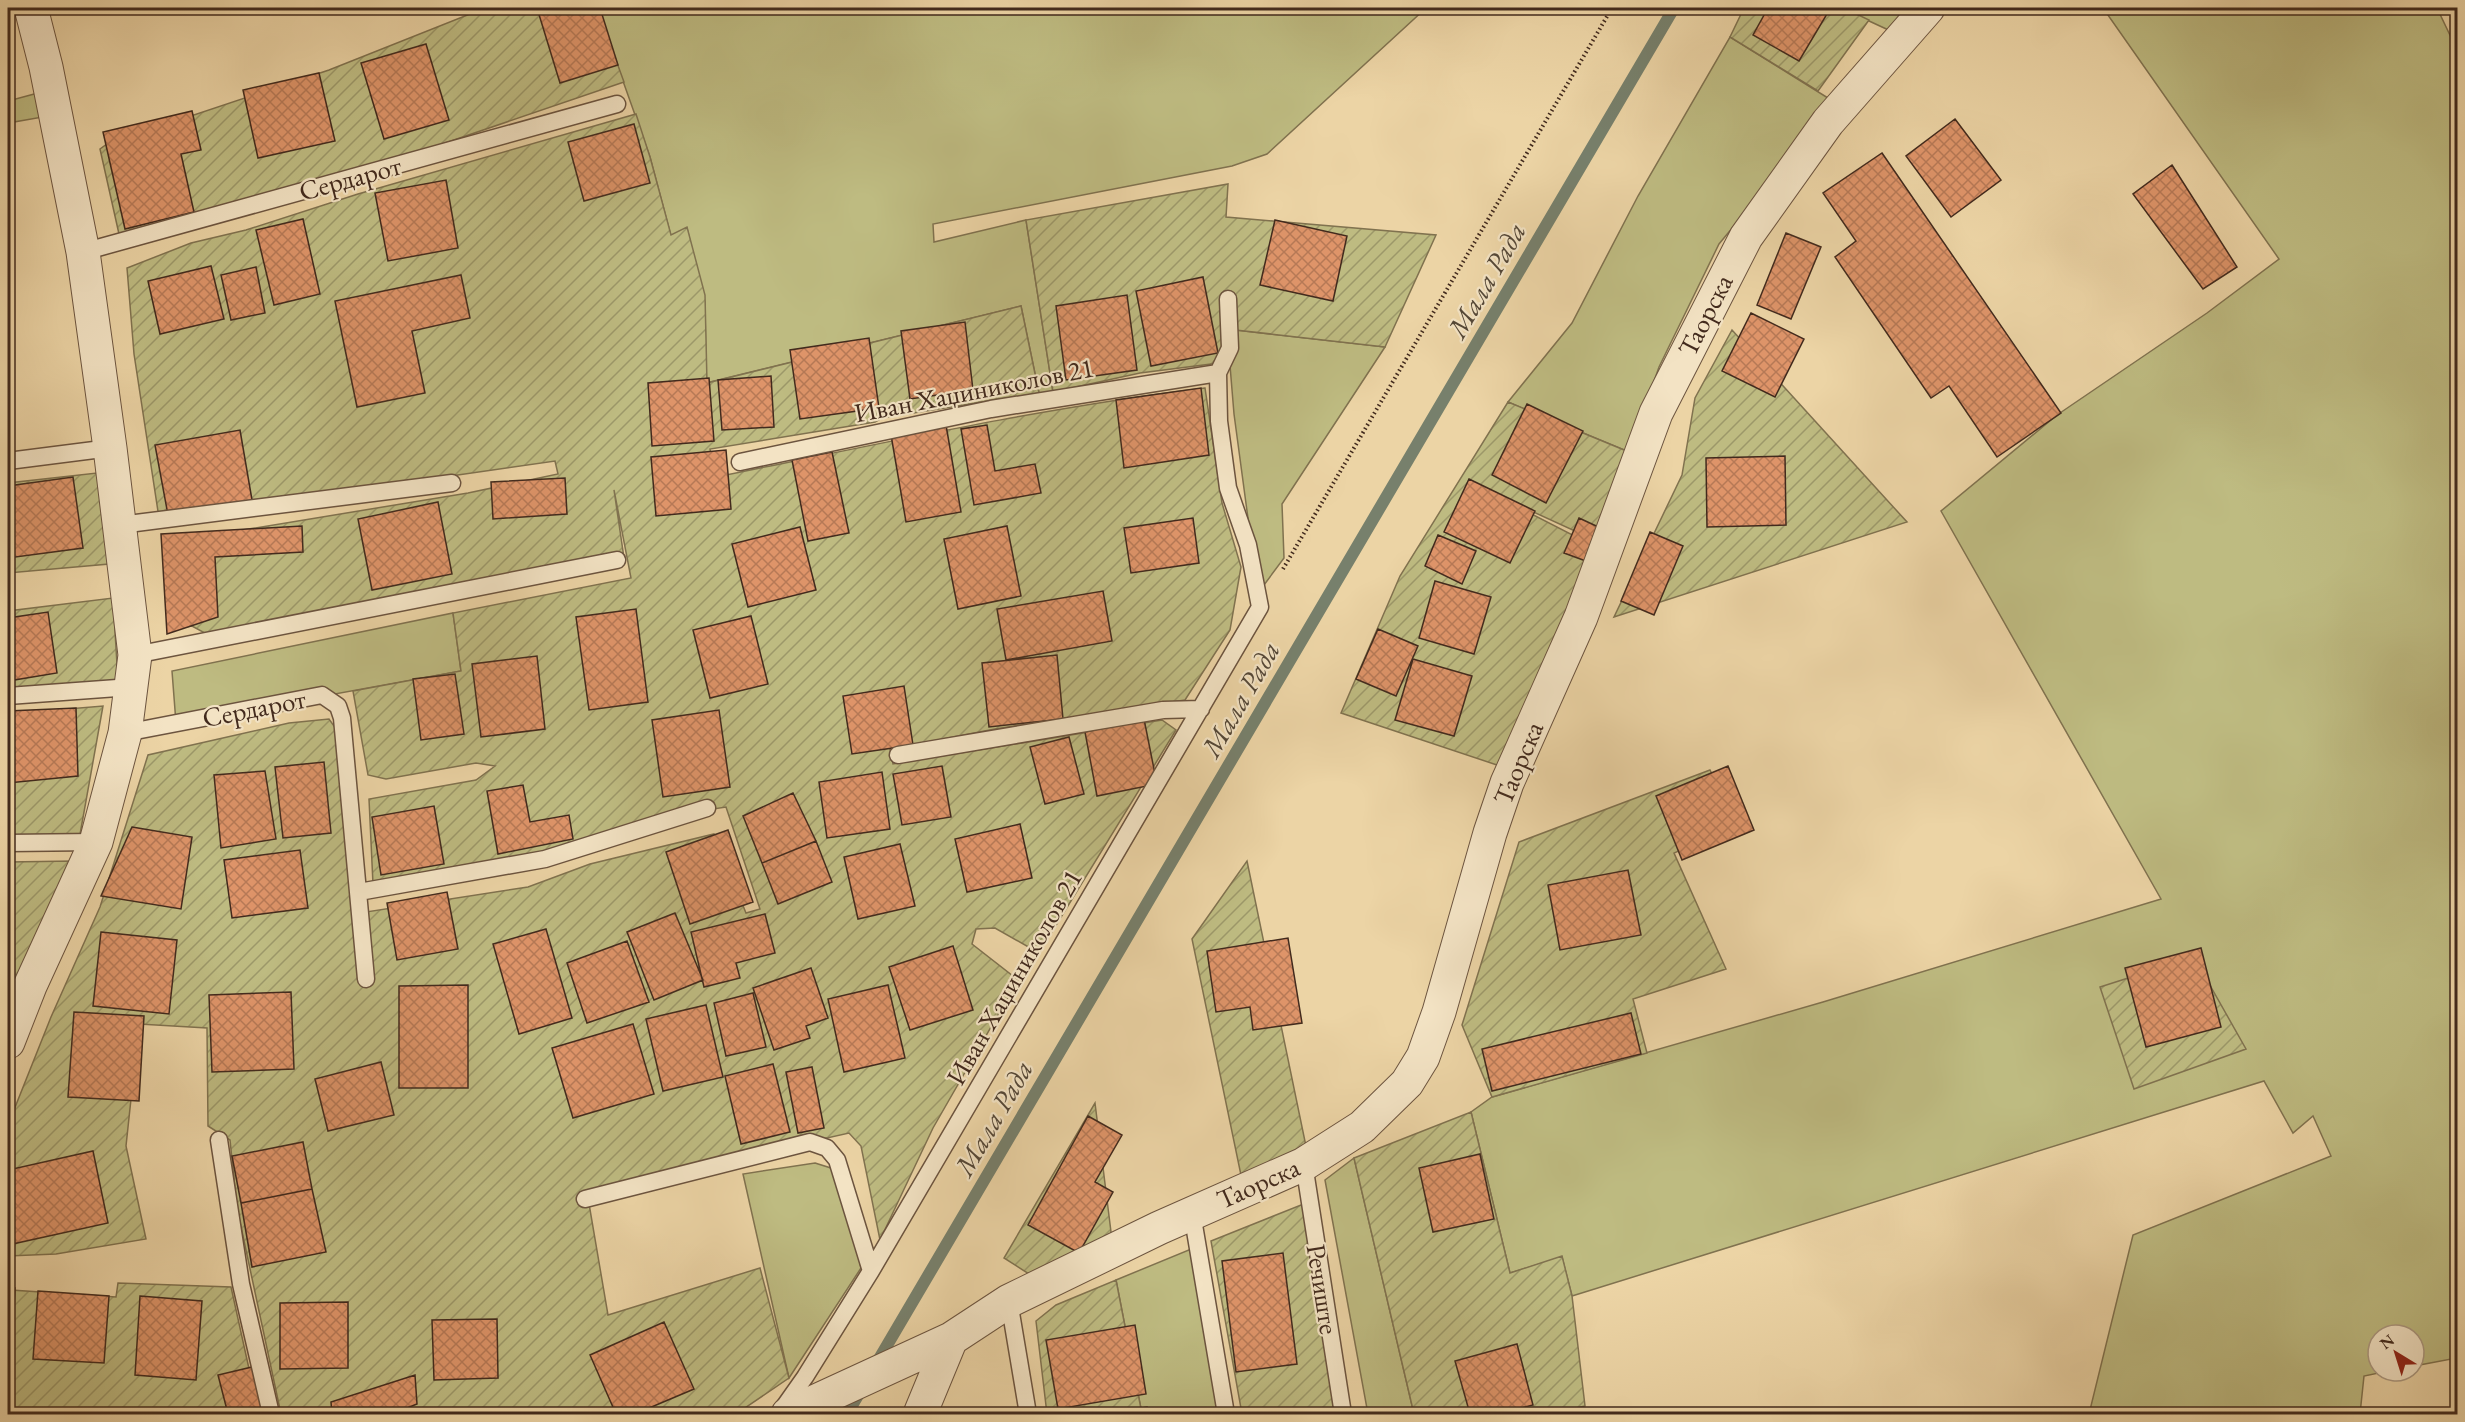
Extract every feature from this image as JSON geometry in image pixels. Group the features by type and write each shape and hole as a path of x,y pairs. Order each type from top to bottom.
{"street":[{"path":"8,1042 96,842 124,733 135,655 83,252 46,67 31,8"},
{"name":"Таорска","path":"788,1414 951,1339 1010,1301 1192,1213 1304,1164 1362,1127 1407,1083 1423,1058 1439,1011 1490,833 1507,783 1581,617 1656,413 1746,237 1828,122 1928,8"},
{"path":"920,1414 951,1339"}],"lane":[{"name":"Сердарот","path":"83,252 617,104"},
{"path":"1228,299 1230,348 1218,373 1219,421 1228,488 1248,545 1260,607"},
{"name":"Иван Хаџиниколов 21","path":"740,462 991,409 1218,373"},
{"path":"8,461 110,448"},
{"path":"120,525 452,483"},
{"path":"135,655 617,560"},
{"name":"Иван Хаџиниколов 21","path":"778,1414 805,1377 871,1271 1260,607"},
{"path":"8,696 131,687"},
{"name":"Сердарот","path":"124,733 322,696 338,706 342,718 366,979"},
{"path":"898,755 1163,710 1201,709"},
{"path":"358,891 545,859 707,808"},
{"path":"8,843 96,842"},
{"path":"219,1140 241,1284 272,1414"},
{"path":"585,1199 810,1142 827,1148 837,1160 871,1271"},
{"name":"Речиште","path":"1304,1164 1343,1414"},
{"path":"1192,1213 1226,1414"},
{"path":"1010,1301 1028,1414"}],"path":[{"path":"1260,607 1612,8"}],"shaded area":[{"path":"485,8 597,8 624,82 363,171 121,243 100,149 107,144 329,70"},
{"path":"597,8 1426,8 1267,154 1232,166 933,224 934,242 1026,220 1053,392 1039,393 1021,306 706,383 705,303 687,228 671,236 650,157"},
{"path":"1744,8 1844,8 1869,20 1818,91 1730,37"},
{"path":"1841,8 1918,8 1895,33"},
{"path":"2103,8 2437,8 2458,52 2457,1358 2426,1364 2426,1323 2366,1323 2366,1376 2364,1376 2360,1414 2089,1414 2133,1235 2331,1156 2313,1116 2293,1133 2264,1081 1572,1296 1562,1257 1510,1273 1471,1112 1492,1097 1823,1002 2161,899 1941,511 2057,415 2207,313 2279,259"},
{"path":"1730,37 1836,103 1719,244 1659,367 1629,452 1508,402 1572,323 1638,196"},
{"path":"38,93 43,117 8,123 8,101"},
{"path":"636,114 671,235 687,227 705,295 707,383 1021,306 1039,393 710,449 716,477 1021,416 1205,388 1222,503 1241,567 1230,630 1185,700 995,729 890,749 893,764 1162,720 1176,730 1039,953 995,928 976,929 972,944 1018,980 933,1128 880,1240 861,1146 849,1133 587,1192 608,1315 760,1268 789,1378 736,1414 281,1414 237,1208 230,1140 208,1126 207,1028 139,1024 126,1146 146,1239 56,1254 8,1256 8,1125 51,1017 100,907 148,755 289,723 329,719 339,733 360,913 528,887 590,864 714,834 746,913 760,909 726,807 647,819 594,842 373,884 369,799 476,780 495,766 476,763 386,779 368,775 353,691 461,671 453,613 631,578 614,490 624,558 214,638 192,626 171,629 164,543 468,493 558,474 555,461 159,518 134,354 127,268 191,243 246,230 358,194"},
{"path":"1228,184 1226,217 1436,235 1385,347 1227,329 1227,362 1140,373 1053,392 1026,220"},
{"path":"1227,329 1385,347 1282,504 1284,558 1258,593 1234,414"},
{"path":"1732,330 1907,522 1614,617 1682,475 1695,398"},
{"path":"1508,402 1629,452 1601,543 1479,487 1598,548 1503,767 1341,713 1400,576"},
{"path":"97,473 109,564 8,573 8,483"},
{"path":"113,598 118,681 8,693 8,611"},
{"path":"453,613 461,671 176,723 172,671"},
{"path":"103,706 79,840 8,841 8,714"},
{"path":"1710,770 1738,824 1674,853 1726,969 1633,999 1647,1053 1492,1097 1462,1025 1519,842"},
{"path":"74,861 8,1031 8,862"},
{"path":"1247,861 1307,1151 1242,1180 1192,939"},
{"path":"2194,957 2246,1049 2134,1089 2100,987"},
{"path":"1095,1103 1112,1240 1029,1274 1004,1258"},
{"path":"1471,1112 1510,1273 1562,1256 1572,1296 1585,1406 1551,1414 1414,1414 1354,1158"},
{"path":"1354,1158 1414,1414 1368,1414 1325,1180"},
{"path":"815,1163 834,1169 845,1184 861,1268 789,1378 743,1174"},
{"path":"1306,1203 1341,1414 1242,1414 1211,1241"},
{"path":"1196,1247 1221,1414 1142,1414 1116,1280"},
{"path":"8,1275 11,1275 11,1290 116,1297 118,1283 231,1287 259,1414 8,1414"},
{"path":"1116,1280 1142,1414 1047,1414 1036,1321 1056,1305"}],"building":[{"path":"537,8 600,8 618,65 560,83"},
{"path":"1768,8 1830,9 1799,61 1753,35"},
{"path":"426,44 449,120 384,139 361,63"},
{"path":"319,73 335,141 258,158 243,90"},
{"path":"192,111 201,150 181,154 194,212 125,229 103,132"},
{"path":"1955,119 2001,180 1951,217 1906,156"},
{"path":"634,124 650,183 584,201 568,142"},
{"path":"1882,153 2061,413 1997,457 1949,386 1931,398 1835,257 1856,241 1823,193"},
{"path":"2172,165 2237,267 2203,289 2133,194"},
{"path":"446,180 458,248 388,261 375,193"},
{"path":"303,219 320,294 274,305 256,230"},
{"path":"1275,220 1347,236 1333,301 1260,285"},
{"path":"1786,233 1821,247 1791,319 1757,305"},
{"path":"211,266 224,319 160,334 148,281"},
{"path":"256,267 265,313 231,320 221,275"},
{"path":"461,275 470,318 412,331 425,393 357,407 335,301"},
{"path":"1203,277 1218,353 1151,366 1136,291"},
{"path":"1127,295 1137,370 1066,380 1056,306"},
{"path":"1751,313 1804,339 1775,397 1722,371"},
{"path":"965,322 973,390 910,399 901,331"},
{"path":"869,338 879,408 800,419 790,350"},
{"path":"771,376 774,427 722,430 718,380"},
{"path":"709,378 714,441 652,446 648,383"},
{"path":"1201,388 1209,455 1124,468 1116,400"},
{"path":"1527,404 1583,431 1546,503 1492,475"},
{"path":"946,425 961,512 906,522 891,435"},
{"path":"987,425 995,471 1035,464 1041,493 974,505 961,429"},
{"path":"240,430 252,500 168,515 155,445"},
{"path":"726,450 731,509 656,516 651,457"},
{"path":"832,452 849,533 808,541 792,460"},
{"path":"1785,456 1786,525 1707,527 1706,458"},
{"path":"73,477 83,548 8,558 8,486"},
{"path":"565,478 567,514 493,519 491,482"},
{"path":"1469,479 1535,511 1510,563 1444,532"},
{"path":"438,502 452,574 372,590 358,519"},
{"path":"1193,518 1199,563 1131,573 1124,528"},
{"path":"1579,518 1607,531 1594,564 1564,553"},
{"path":"302,526 303,552 215,557 218,617 167,634 161,534"},
{"path":"1007,526 1021,596 958,609 944,539"},
{"path":"800,527 816,590 748,607 732,544"},
{"path":"1650,532 1683,546 1654,615 1621,601"},
{"path":"1438,535 1476,551 1462,584 1425,566"},
{"path":"1435,581 1491,597 1474,654 1419,638"},
{"path":"1103,591 1112,641 1006,660 997,609"},
{"path":"636,609 648,702 589,710 576,617"},
{"path":"48,612 57,673 8,681 8,618"},
{"path":"751,616 768,684 710,698 693,630"},
{"path":"1378,629 1418,646 1396,696 1356,679"},
{"path":"1057,655 1063,719 989,727 982,663"},
{"path":"537,656 545,729 481,737 472,664"},
{"path":"1413,659 1472,676 1454,736 1395,720"},
{"path":"455,674 464,734 421,740 413,679"},
{"path":"904,686 913,745 852,754 843,696"},
{"path":"76,708 78,776 8,783 8,711"},
{"path":"719,710 730,787 663,797 652,720"},
{"path":"1144,719 1157,784 1097,796 1085,732"},
{"path":"1069,737 1084,794 1045,804 1030,747"},
{"path":"324,762 331,833 283,838 275,767"},
{"path":"942,766 951,817 902,825 893,774"},
{"path":"1728,766 1754,830 1682,860 1656,796"},
{"path":"265,771 276,839 221,848 214,775"},
{"path":"882,772 890,829 827,838 819,782"},
{"path":"523,785 530,822 569,815 573,839 498,854 487,791"},
{"path":"793,793 816,841 762,863 743,816"},
{"path":"434,806 444,864 381,875 372,817"},
{"path":"1020,824 1032,878 967,892 955,839"},
{"path":"132,827 192,837 181,909 101,896"},
{"path":"728,830 753,902 690,924 666,852"},
{"path":"816,841 832,882 778,904 762,863"},
{"path":"900,844 915,906 858,919 844,857"},
{"path":"300,850 308,908 232,918 224,860"},
{"path":"1628,870 1641,935 1560,950 1548,885"},
{"path":"447,892 458,949 397,960 387,903"},
{"path":"675,913 703,980 654,1000 627,932"},
{"path":"765,914 775,953 736,963 740,978 704,987 691,932"},
{"path":"546,929 572,1018 519,1034 493,944"},
{"path":"101,932 177,940 169,1014 93,1006"},
{"path":"1288,938 1302,1023 1253,1030 1250,1007 1216,1012 1207,951"},
{"path":"627,941 649,1002 587,1023 567,963"},
{"path":"953,946 973,1010 910,1030 889,967"},
{"path":"2201,948 2221,1027 2146,1047 2125,968"},
{"path":"811,968 828,1018 806,1026 810,1038 774,1050 753,988"},
{"path":"468,985 468,1088 399,1088 399,986"},
{"path":"888,985 905,1058 844,1072 828,999"},
{"path":"291,992 294,1069 212,1072 209,995"},
{"path":"753,993 766,1047 726,1056 714,1003"},
{"path":"706,1005 723,1077 663,1091 646,1019"},
{"path":"74,1012 144,1016 139,1101 68,1097"},
{"path":"1631,1013 1641,1054 1492,1091 1482,1049"},
{"path":"633,1024 654,1094 573,1118 552,1048"},
{"path":"381,1062 394,1115 328,1131 315,1079"},
{"path":"773,1064 790,1132 741,1144 725,1076"},
{"path":"812,1067 824,1128 798,1133 786,1072"},
{"path":"1088,1116 1122,1135 1095,1182 1113,1192 1079,1253 1028,1225"},
{"path":"303,1142 312,1189 241,1203 232,1156"},
{"path":"93,1151 108,1223 8,1245 8,1170"},
{"path":"1480,1154 1494,1219 1433,1232 1419,1168"},
{"path":"312,1189 326,1252 252,1267 241,1203"},
{"path":"1283,1253 1297,1364 1236,1372 1222,1261"},
{"path":"8,1288 15,1288 11,1367 8,1367"},
{"path":"38,1291 109,1296 104,1363 33,1359"},
{"path":"140,1296 202,1301 196,1380 135,1375"},
{"path":"348,1302 348,1368 280,1369 280,1303"},
{"path":"497,1319 498,1378 434,1380 432,1320"},
{"path":"664,1322 694,1389 635,1414 616,1414 590,1355"},
{"path":"1135,1325 1146,1394 1058,1409 1046,1340"},
{"path":"1517,1344 1533,1405 1498,1414 1470,1414 1455,1361"},
{"path":"252,1367 263,1414 228,1414 218,1375"},
{"path":"415,1375 417,1404 392,1414 332,1414 331,1402"},
{"path":"1147,1407 1148,1414 1103,1414"}],"waterway":[{"name":"Мала Рада","path":"876,1364 1674,8"},
{"name":"Мала Рада","path":"847,1414 863,1387"}]}
